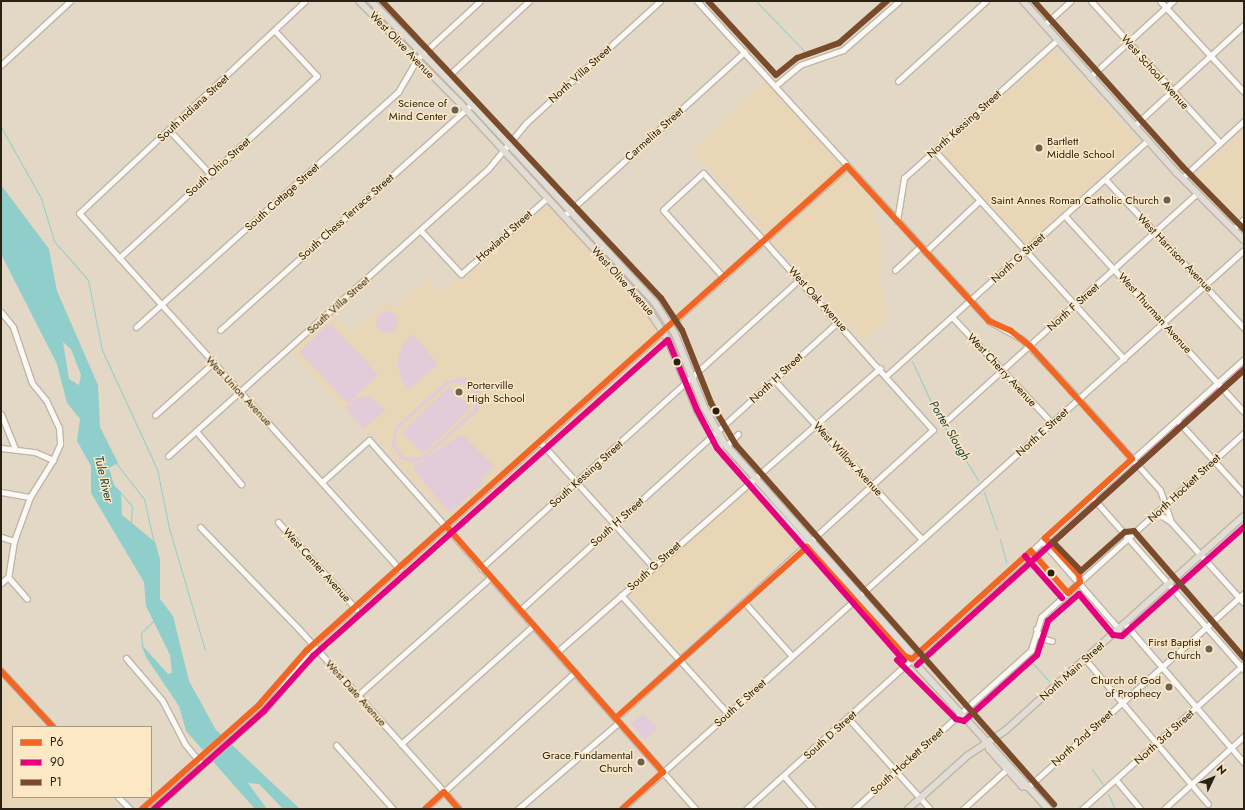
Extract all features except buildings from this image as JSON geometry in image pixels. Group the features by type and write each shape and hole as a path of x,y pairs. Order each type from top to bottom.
{"main road":[{"name":"West Olive Avenue","path":"359,1 418,58 647,306 664,333 690,381 714,434 751,480 787,515 809,544"},
{"name":"West Olive Avenue","path":"371,1 418,58 446,78 472,104 647,294 671,327 690,381 714,434 726,446 770,506 809,544 910,652 912,659 987,741"},
{"path":"1023,1 1182,178 1244,240"},
{"path":"612,268 647,294"},
{"path":"770,506 787,515"},
{"name":"North Main Street","path":"908,809 987,741 1006,730 1244,516"},
{"path":"987,741 989,749 1022,786 1028,787"},
{"path":"987,741 1048,809"}],"street":[{"path":"1,66 70,1"},
{"name":"South Indiana Street","path":"79,213 276,32 305,1"},
{"name":"South Cottage Street","path":"136,327 162,306 398,92 418,58 479,1"},
{"path":"446,78 529,1"},
{"name":"North Villa Street","path":"503,150 526,123 660,1"},
{"path":"697,1 989,322 1011,331 1030,346 1079,399 1160,490 1167,504 1171,522"},
{"path":"775,86 800,65 843,50 899,1"},
{"path":"898,81 986,1"},
{"path":"1044,25 1071,1"},
{"name":"West School Avenue","path":"1091,1 1220,143"},
{"path":"1160,1 1244,92"},
{"path":"1090,77 1173,1"},
{"path":"1134,126 1244,25"},
{"name":"South Ohio Street","path":"120,258 317,76 276,32"},
{"name":"North Kessing Street","path":"895,219 904,178 1057,40"},
{"name":"Carmelita Street","path":"564,216 744,52"},
{"name":"South Chess Terrace Street","path":"220,330 472,104"},
{"path":"1182,178 1244,120"},
{"path":"169,130 210,174"},
{"name":"North G Street","path":"887,375 1148,140"},
{"name":"South Villa Street","path":"168,456 421,231 488,169 503,150"},
{"path":"934,151 1124,359"},
{"path":"153,809 267,707 314,647 671,327 847,166"},
{"name":"West Oak Avenue","path":"724,278 663,210 702,173 933,426 932,433 873,486"},
{"name":"West Harrison Avenue","path":"1105,180 1206,285 1244,328"},
{"name":"North F Street","path":"947,420 1115,269 1196,193"},
{"name":"Howland Street","path":"421,231 461,274 547,198"},
{"path":"895,270 923,250 979,201"},
{"name":"West Union Avenue","path":"79,213 400,569"},
{"name":"West Thurman Avenue","path":"1065,216 1166,323 1244,412"},
{"path":"1233,229 1244,219"},
{"name":"North E Street","path":"858,598 922,539 1166,323 1244,250"},
{"path":"690,381 800,279"},
{"path":"1,312 13,327 32,383 46,400 59,428 60,444 53,460 30,497 14,541 8,577 1,582"},
{"name":"West Cherry Avenue","path":"952,317 1052,423"},
{"name":"North H Street","path":"714,434 838,322"},
{"name":"South D Street","path":"746,809 1244,359"},
{"path":"155,415 213,363"},
{"path":"751,480 880,368"},
{"name":"West Willow Avenue","path":"774,380 922,539"},
{"name":"South Kessing Street","path":"481,568 690,381"},
{"path":"1,414 15,449"},
{"path":"1177,420 1244,494"},
{"path":"196,431 242,484"},
{"name":"North Hockett Street","path":"961,713 1031,650 1036,629 1041,617 1158,513 1244,433"},
{"name":"South H Street","path":"520,610 714,434"},
{"path":"726,446 738,434"},
{"path":"322,482 369,440 696,809"},
{"path":"541,443 653,566"},
{"path":"1,448 35,452 53,460"},
{"name":"South G Street","path":"557,652 751,480"},
{"path":"518,809 618,720 744,602 873,486"},
{"path":"1,492 30,497"},
{"path":"1092,497 1170,583 1243,667"},
{"path":"1158,513 1171,522 1244,603"},
{"name":"West Center Avenue","path":"278,522 356,609"},
{"name":"West Date Avenue","path":"200,526 358,695 459,809"},
{"path":"1,537 14,541"},
{"path":"1044,539 1119,629"},
{"path":"8,577 27,599"},
{"path":"358,695 490,578"},
{"name":"North 2nd Street","path":"1028,787 1244,593"},
{"path":"621,595 728,714"},
{"name":"South E Street","path":"622,809 858,598"},
{"path":"744,602 792,656"},
{"path":"1125,624 1244,764"},
{"path":"401,744 534,626"},
{"path":"1036,629 1041,638 1052,641"},
{"path":"142,809 236,727 307,650 314,647"},
{"path":"126,658 162,700 185,744 199,760"},
{"path":"1085,659 1208,804"},
{"name":"North 3rd Street","path":"1082,809 1243,667"},
{"path":"1,670 53,726"},
{"path":"425,809 575,672"},
{"name":"South Hockett Street","path":"854,809 961,713"},
{"path":"848,718 930,809"},
{"path":"1164,809 1244,736"},
{"path":"336,745 393,809"},
{"path":"963,809 1007,769"},
{"path":"784,776 813,809"},
{"path":"1116,780 1140,809"},
{"path":"119,798 130,809"}],"shaded area":[{"name":"Bartlett Middle School","path":"1054,50 1139,141 1027,244 943,154"},
{"path":"766,82 875,204 872,213 881,230 880,280 890,316 863,341 692,150"},
{"path":"1244,129 1244,211 1233,219 1193,178"},
{"name":"Porterville High School","path":"548,205 648,317 656,332 451,516 447,515 379,442 375,432 368,436 292,352 334,315 352,333 388,301 395,308 428,278 441,292 457,278 461,282"},
{"path":"387,311 395,314 398,322 395,330 387,333 379,330 376,322 379,314"},
{"path":"330,323 378,375 348,404 299,352"},
{"path":"412,334 436,361 435,367 409,390 401,378 397,363 402,346"},
{"path":"463,377 473,382 481,394 479,410 423,460 412,463 400,459 391,444 396,426 445,382","holes":["457,382 467,384 474,392 474,410 422,457 404,457 395,444 397,430 447,385"]},
{"path":"450,386 471,408 423,454 402,433"},
{"path":"368,396 386,410 363,429 345,408 356,398"},
{"path":"464,436 494,466 481,479 483,483 452,511 448,511 412,468 457,437"},
{"path":"744,489 749,489 799,544 680,651 628,594"},
{"path":"3,682 43,726 12,726 12,798 109,798 119,809 1,809"},
{"path":"643,713 657,728 645,740 631,725"}],"water":[{"name":"Tule River","path":"1,185 49,249 57,291 98,385 100,427 118,463 109,468 114,485 121,492 122,515 155,542 160,559 160,599 173,616 189,681 216,730 300,809 283,809 259,784 248,783 267,809 255,809 186,731 179,706 146,657 141,644 168,674 172,673 170,655 146,606 144,582 91,493 91,466 77,441 80,419 67,403 57,364 1,254","holes":["63,342 71,349 81,375 79,385 69,379"]}],"waterway":[{"name":"Porter Slough","path":"756,1 809,56"},
{"path":"1,127 41,198 54,241 88,280 102,350 157,469 169,528 205,650"},
{"name":"Porter Slough","path":"912,361 936,413 978,480"},
{"path":"116,463 144,499 154,543"},
{"name":"Porter Slough","path":"984,492 997,530"},
{"path":"121,493 132,506 131,522"},
{"name":"Porter Slough","path":"1000,539 1006,562"},
{"path":"142,645 141,633 154,620"},
{"name":"Porter Slough","path":"1030,660 1049,681"},
{"name":"Porter Slough","path":"1092,769 1103,785"},
{"name":"Porter Slough","path":"1108,794 1115,809"}],"transit line":[{"name":"P1","path":"382,1 661,298 682,330 711,403 736,445 1054,804"},
{"name":"P1","path":"708,1 776,75 797,58 839,43 887,1"},
{"name":"P1","path":"1034,1 1183,167 1244,229"},
{"name":"P6","path":"142,809 259,705 307,650 847,166 989,321 1011,331 1030,346 1132,459 1045,538 1079,575 1080,582 1068,593 1031,551 912,659 905,656 807,547 616,718"},
{"name":"90","path":"154,809 264,711 313,656 668,340 697,410 717,448 904,661"},
{"name":"90","path":"917,665 1244,370"},
{"name":"P1","path":"1244,370 1053,542 1081,571 1125,532 1134,531 1244,658"},
{"name":"P6","path":"447,527 663,772 622,809"},
{"name":"90","path":"897,660 956,719 964,721 1037,655 1048,621 1079,594 1113,635 1122,636 1244,527"},
{"name":"90","path":"1025,556 1062,598"},
{"name":"P6","path":"1,671 52,726"},
{"name":"P6","path":"425,809 444,792 459,809"}],"place":[{"name":"Science of Mind Center","path":"455,110"},
{"name":"Bartlett Middle School","path":"1039,148"},
{"name":"Saint Annes Roman Catholic Church","path":"1167,200"},
{"name":"Porterville High School","path":"459,392"},
{"name":"First Baptist Church","path":"1209,649"},
{"name":"Church of God of Prophecy","path":"1169,687"},
{"name":"Grace Fundamental Church","path":"641,762"}]}
